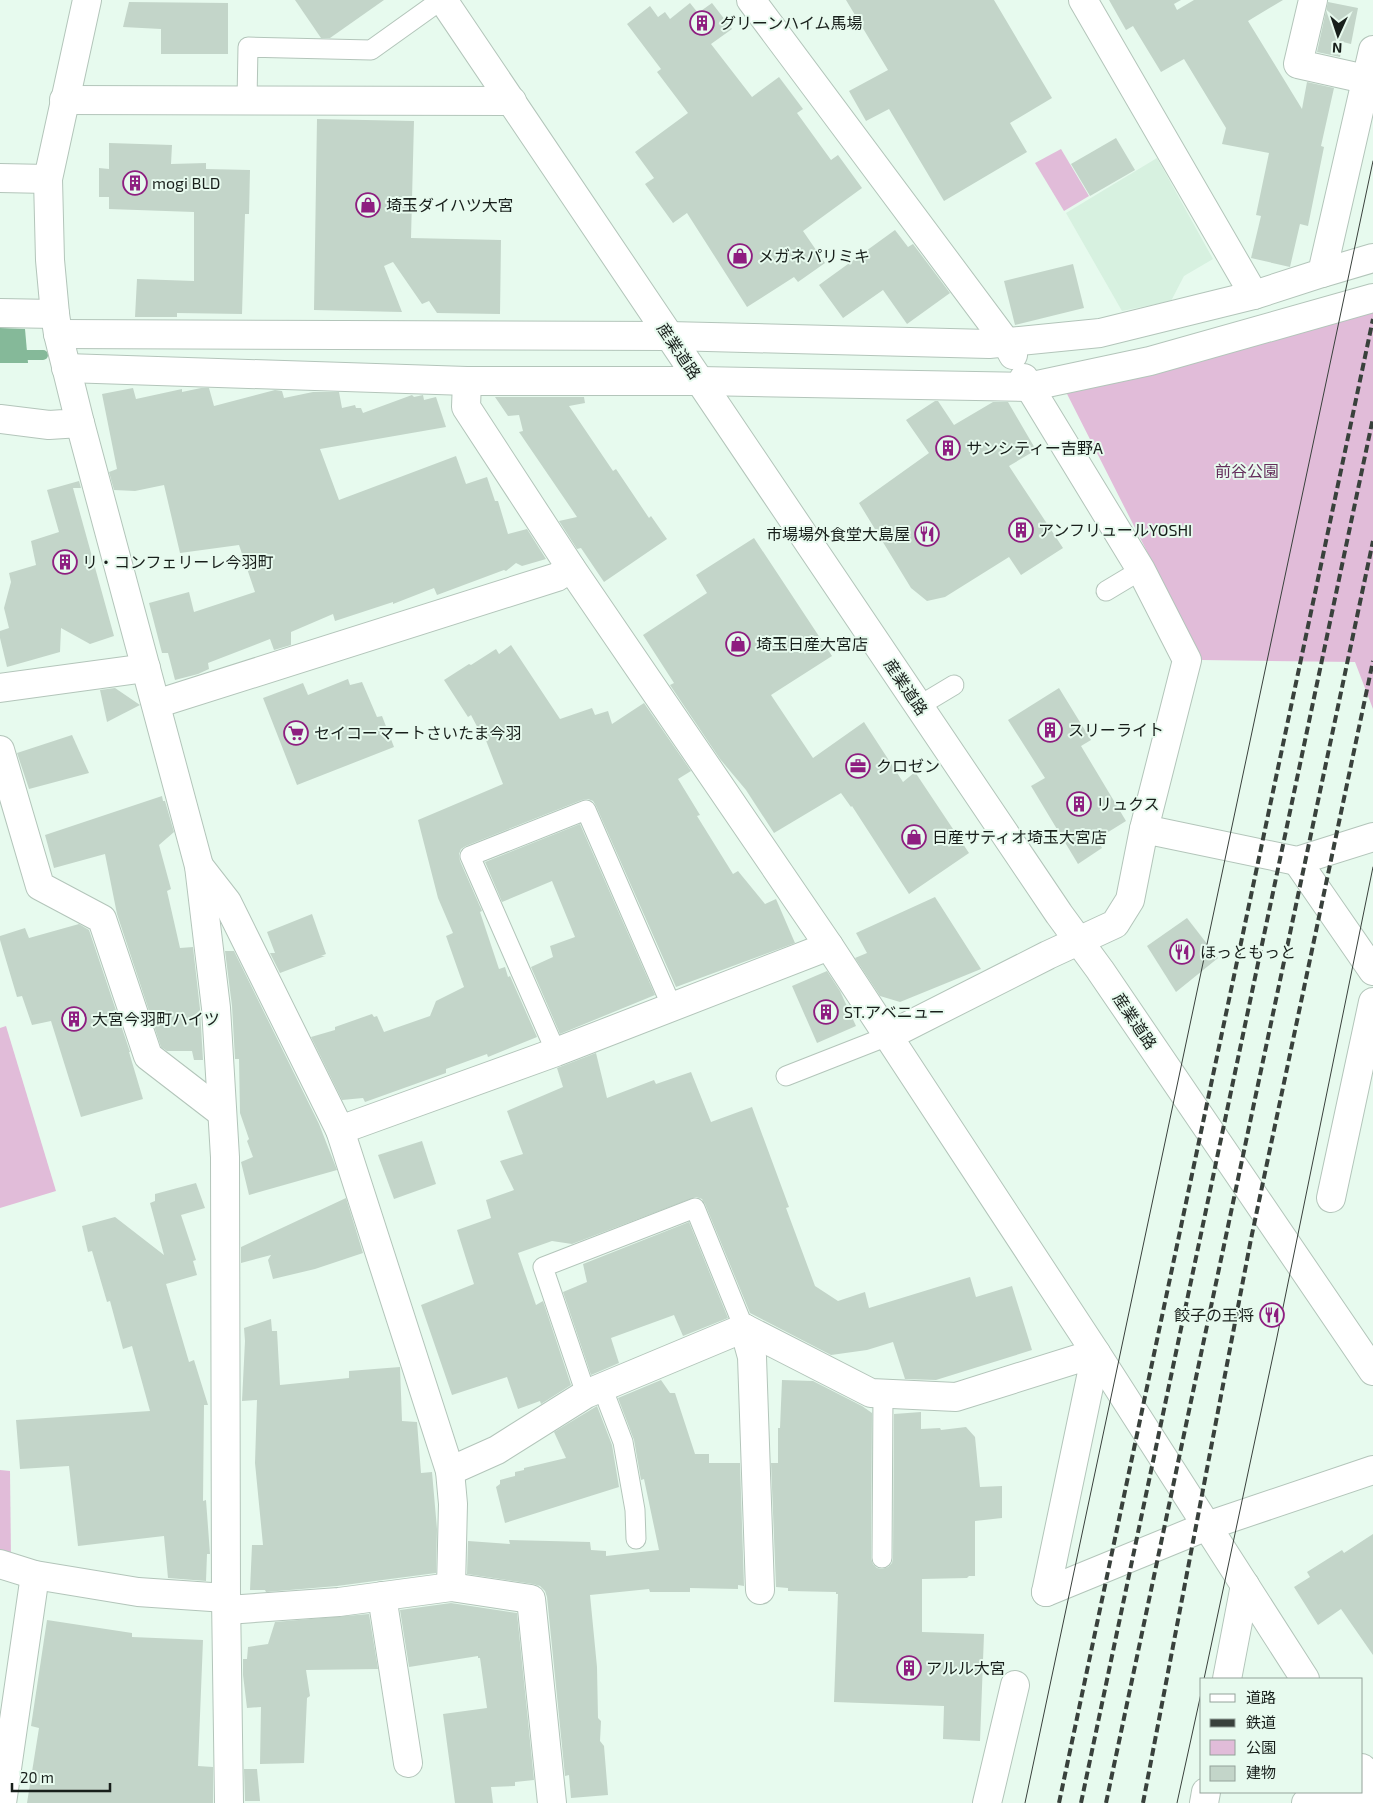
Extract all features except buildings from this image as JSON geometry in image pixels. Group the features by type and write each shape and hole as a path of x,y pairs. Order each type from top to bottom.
{"street":[{"path":"87,0 48,179 50,260 57,324 66,368 199,866 216,1008 225,1167 229,1803"},
{"name":"産業道路","path":"442,0 512,100 1059,914 1079,940 1373,1371"},
{"path":"751,0 1018,366 1141,570 1187,660 1144,829 1130,900 1115,924 1079,940 888,1036"},
{"path":"1083,0 1254,295"},
{"path":"1313,0 1298,64 1365,79"},
{"path":"1322,273 1373,50"},
{"path":"64,100 512,100"},
{"path":"0,178 48,179"},
{"path":"1018,366 1100,333 1254,295 1373,258"},
{"path":"66,368 467,382 700,381 1150,361 1373,298"},
{"path":"0,313 57,324 989,344 1018,366"},
{"path":"467,382 466,407 571,568 829,946 1096,1352 1304,1678"},
{"path":"0,419 49,426 80,423"},
{"path":"156,704 557,577 571,568"},
{"path":"0,688 146,668"},
{"path":"0,750 40,886 102,918 148,1056 222,1113"},
{"path":"1144,829 1297,861 1373,836"},
{"path":"1297,861 1373,971"},
{"path":"199,866 227,902 340,1130 450,1471 453,1504 451,1587"},
{"path":"340,1130 556,1052 829,946"},
{"path":"1331,1198 1373,1002"},
{"path":"450,1471 497,1450 594,1390 744,1328 871,1393 883,1394 956,1398 1096,1352"},
{"path":"744,1328 752,1357 760,1590"},
{"path":"1096,1352 1046,1592 1207,1526 1373,1470"},
{"path":"0,1564 35,1575 227,1604 339,1602 451,1587 531,1598 552,1803"},
{"path":"2,1803 35,1575"},
{"path":"1227,1678 1245,1585"},
{"path":"382,1596 408,1763"},
{"path":"987,1803 1015,1685"},
{"path":"1363,1770 1373,1786"},
{"path":"1306,1803 1373,1797"}],"lane":[{"path":"247,100 248,48 371,50 442,0"},
{"path":"1106,592 1141,570"},
{"path":"919,706 954,685"},
{"path":"556,1052 470,856 586,810 672,1007"},
{"path":"786,1076 888,1036"},
{"path":"636,1539 635,1510 623,1442 594,1390 544,1267 695,1208 744,1328"},
{"path":"882,1558 883,1394"}],"shaded area":[{"path":"1157,158 1213,259 1184,276 1171,301 1122,311 1066,213"},
{"path":"0,328 25,329 28,363 0,363"}],"green space":[{"path":"1061,149 1089,196 1064,211 1035,163"},
{"name":"前谷公園","path":"1373,310 1373,709 1355,662 1202,660 1064,388"},
{"path":"6,1026 56,1191 0,1208 0,1028"},
{"path":"0,1470 10,1471 11,1558 0,1554"}],"waterway":[{"path":"0,355 43,355"}],"tram line":[{"path":"1025,1803 1373,161"},
{"path":"1204,1678 1277,1337 1373,867"},
{"path":"1177,1803 1200,1698"}],"railway":[{"path":"1059,1803 1373,319"},
{"path":"1081,1803 1373,418"},
{"path":"1106,1803 1373,541"},
{"path":"1143,1803 1251,1239 1373,661"}],"place":[{"name":"グリーンハイム馬場","path":"702,23"},
{"name":"mogi BLD","path":"135,183"},
{"name":"埼玉ダイハツ大宮","path":"368,205"},
{"name":"メガネパリミキ","path":"740,256"},
{"name":"サンシティー吉野A","path":"948,448"},
{"name":"アンフリュールYOSHI","path":"1021,530"},
{"name":"市場場外食堂大島屋","path":"927,534"},
{"name":"リ・コンフェリーレ今羽町","path":"65,562"},
{"name":"埼玉日産大宮店","path":"738,644"},
{"name":"スリーライト","path":"1050,730"},
{"name":"セイコーマートさいたま今羽","path":"296,733"},
{"name":"クロゼン","path":"858,766"},
{"name":"リュクス","path":"1079,804"},
{"name":"日産サティオ埼玉大宮店","path":"914,837"},
{"name":"ほっともっと","path":"1182,952"},
{"name":"ST.アベニュー","path":"826,1012"},
{"name":"大宮今羽町ハイツ","path":"74,1019"},
{"name":"餃子の王将","path":"1272,1315"},
{"name":"アルル大宮","path":"909,1668"}]}
